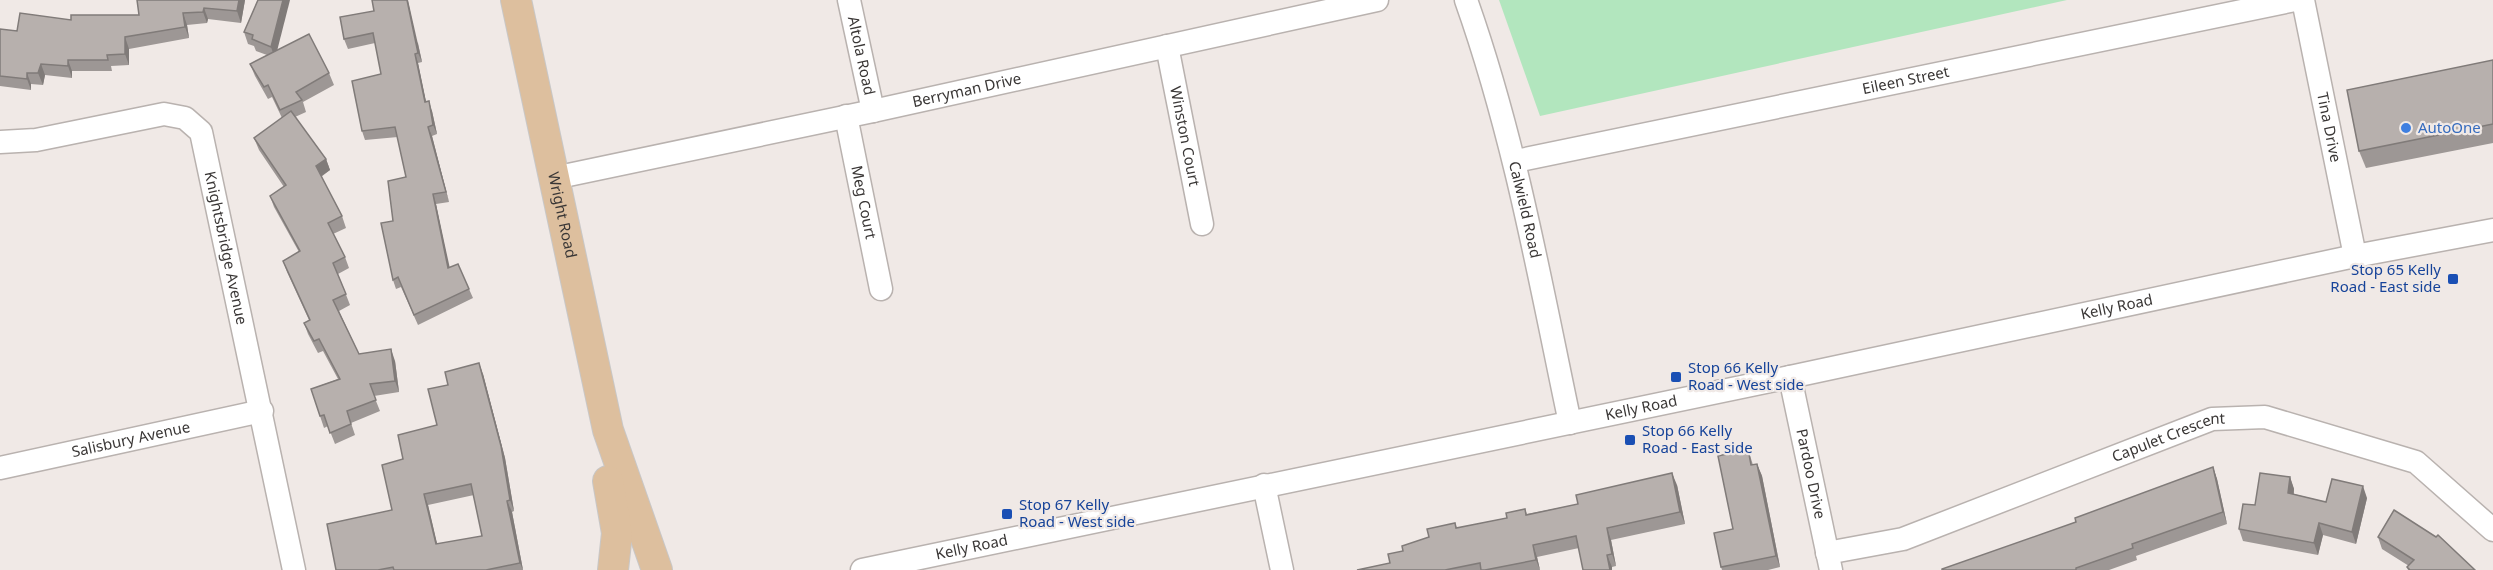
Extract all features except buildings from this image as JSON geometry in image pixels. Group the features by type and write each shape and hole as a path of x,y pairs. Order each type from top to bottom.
{"main road":[{"name":"Wright Road","path":"516,0 608,430 624,471 634,510 657,570"},
{"name":"Wright Road","path":"608,430 607,475 617,533 613,570"}],"street":[{"name":"Altola Road","path":"849,0 873,111"},
{"name":"Berryman Drive","path":"554,178 873,111 1377,0"},
{"name":"Calwield Road","path":"1466,0 1516,161 1570,423"},
{"name":"Eileen Street","path":"1516,161 2295,0"},
{"name":"Tina Drive","path":"2303,0 2355,256"},
{"name":"Winston Court","path":"1167,46 1202,224"},
{"name":"Knightsbridge Avenue","path":"0,142 36,140 164,114 177,115 197,126 205,146 294,570"},
{"name":"Meg Court","path":"846,116 881,289"},
{"name":"Kelly Road","path":"862,570 1790,377 2355,256 2493,230"},
{"name":"Pardoo Drive","path":"1790,377 1829,562"},
{"name":"Salisbury Avenue","path":"0,468 262,411"},
{"name":"Capulet Crescent","path":"1829,562 1903,539 2212,419 2265,417 2416,462 2493,530"},
{"path":"1264,485 1282,570"}],"green space":[{"path":"1499,0 2067,0 1540,116"}],"place":[{"name":"AutoOne","path":"2406,128"},
{"name":"Stop 65 Kelly Road - East side","path":"2453,279"},
{"name":"Stop 66 Kelly Road - West side","path":"1676,377"},
{"name":"Stop 66 Kelly Road - East side","path":"1630,440"},
{"name":"Stop 67 Kelly Road - West side","path":"1007,514"}]}
